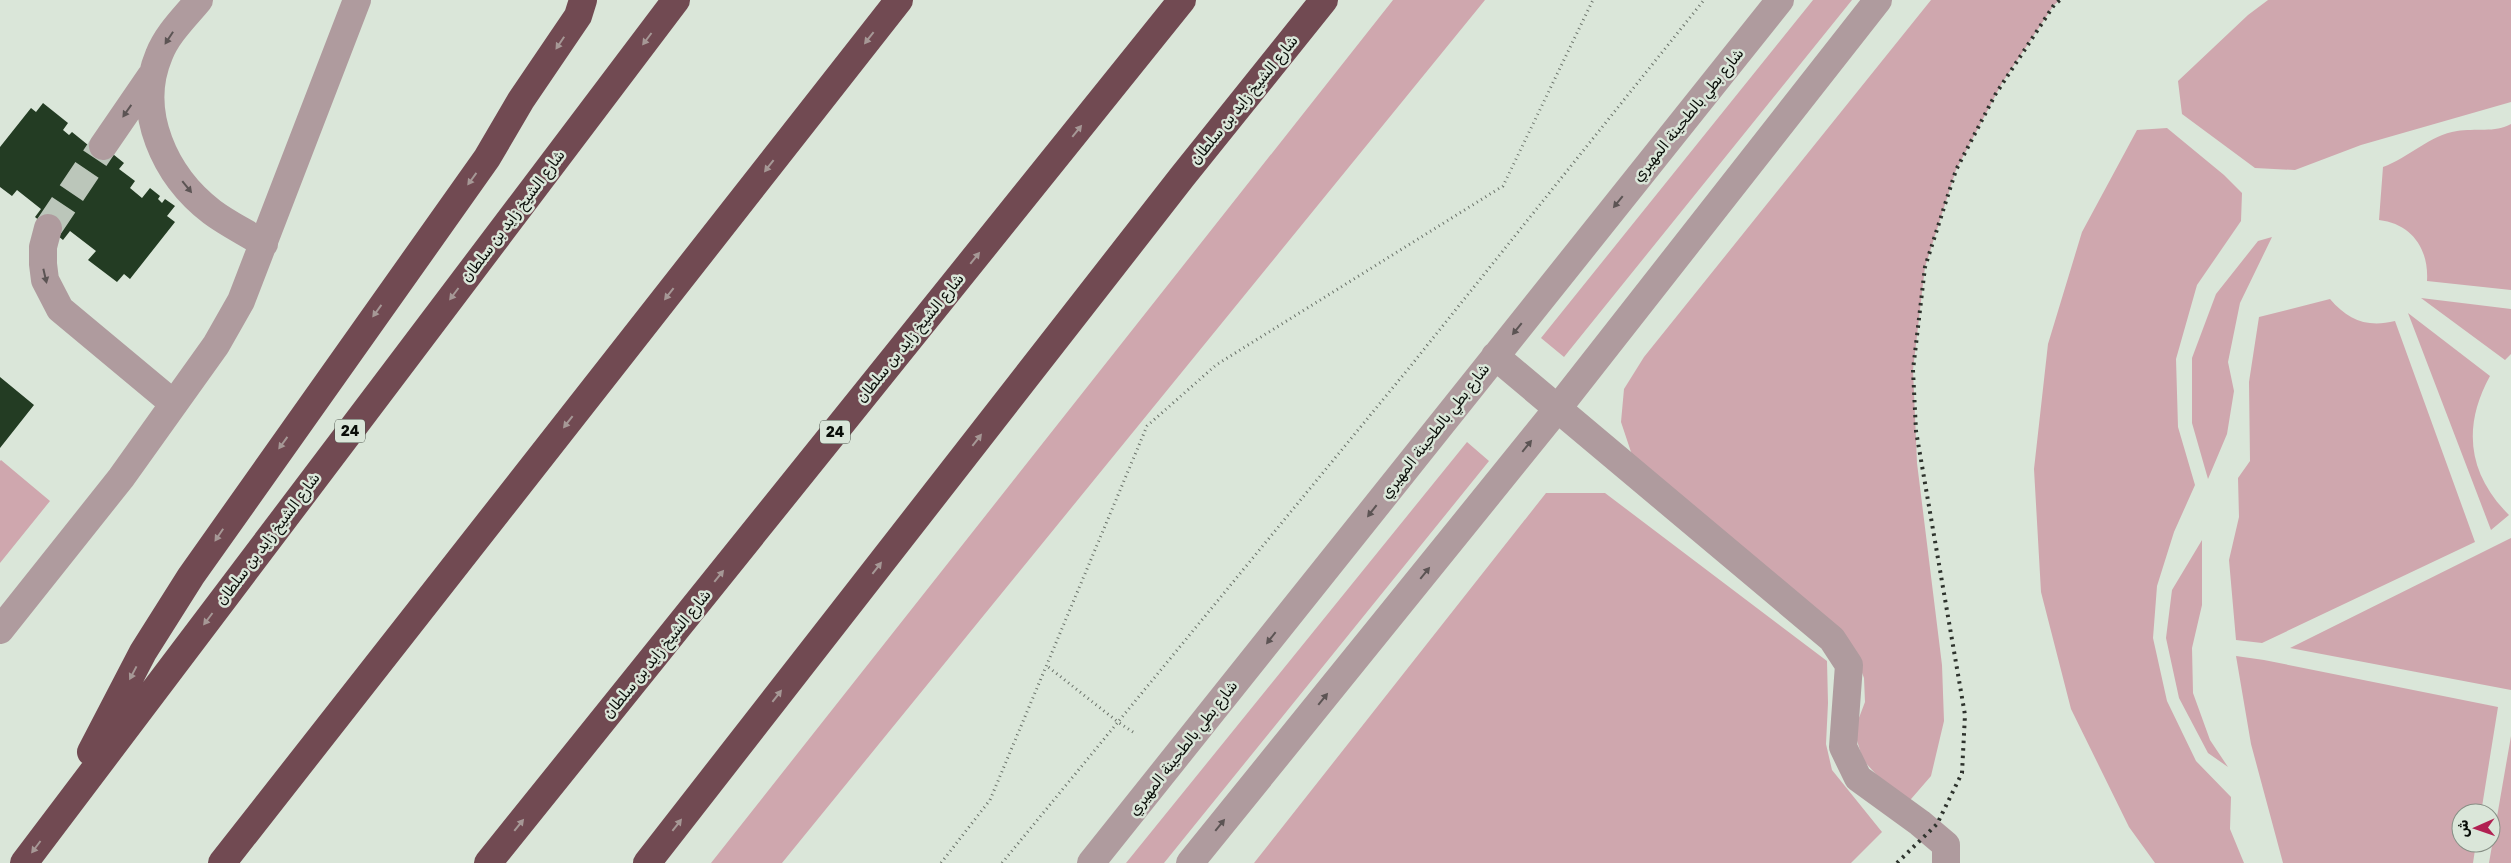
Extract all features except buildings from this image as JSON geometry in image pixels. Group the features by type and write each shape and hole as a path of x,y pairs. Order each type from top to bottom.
{"highway":[{"path":"60,814 143,652 191,576 487,158 521,100 578,16 583,0"},
{"name":"شارع الشيخ زايد بن سلطان","path":"24,863 676,0"},
{"path":"222,863 900,0"},
{"name":"شارع الشيخ زايد بن سلطان","path":"488,863 1182,0"},
{"name":"شارع الشيخ زايد بن سلطان","path":"647,863 1176,185 1324,0"}],"street":[{"path":"199,0 159,53 151,76 149,93 154,128 171,167 190,191 212,212 264,244"},
{"path":"0,630 121,478 216,345 242,301 357,0"},
{"name":"شارع بطي بالطحينة المهيري","path":"1091,863 1780,0"},
{"path":"1190,863 1558,408 1878,0"},
{"path":"103,146 151,76"},
{"path":"48,228 43,247 45,280 60,309 174,404"},
{"path":"1494,356 1832,639 1849,665 1843,747 1858,778 1920,822 1946,846 1946,863"}],"path":[{"path":"941,863 990,800 1148,426 1216,365 1503,186 1593,0"},
{"path":"1002,863 1409,368 1704,0"},
{"path":"1047,666 1118,722 1134,732"}],"shaded area":[{"path":"1393,0 1485,0 782,863 711,863"},
{"path":"1813,0 1852,0 1564,357 1541,338"},
{"path":"1931,0 2060,0 2054,5 2002,83 1956,170 1925,267 1913,370 1917,463 1942,665 1944,721 1931,776 1905,806 1863,760 1854,731 1865,702 1864,678 1854,651 1635,464 1621,422 1624,389 1644,357"},
{"path":"2268,0 2511,0 2511,102 2361,145 2295,170 2255,168 2182,114 2178,81 2248,15"},
{"path":"2511,124 2511,290 2427,281 2425,259 2416,240 2401,227 2391,222 2379,220 2383,167 2447,133 2464,130 2485,130 2505,127"},
{"path":"2167,128 2224,175 2242,193 2241,221 2197,285 2176,359 2178,427 2195,485 2174,532 2157,586 2153,638 2167,701 2196,761 2231,797 2230,829 2244,863 2155,863 2129,827 2071,709 2041,592 2034,469 2048,344 2082,232 2137,130"},
{"path":"2272,237 2240,303 2228,362 2234,391 2227,434 2208,479 2192,423 2192,358 2216,294 2258,241"},
{"path":"2421,298 2511,309 2511,354 2505,360"},
{"path":"2330,299 2344,312 2359,321 2385,323 2395,321 2475,542 2262,643 2236,640 2229,560 2239,517 2238,478 2250,461 2249,382 2259,317"},
{"path":"2408,313 2490,376 2475,413 2474,449 2485,483 2495,499 2509,515 2491,530"},
{"path":"1467,442 1489,461 1164,863 1126,863"},
{"path":"0,461 50,501 0,563"},
{"path":"1546,493 1605,493 1827,661 1828,703 1826,744 1832,770 1882,832 1851,863 1254,863"},
{"path":"2511,538 2511,690 2290,648"},
{"path":"2202,540 2202,605 2192,648 2193,693 2210,740 2228,767 2208,753 2179,698 2166,638 2172,590"},
{"path":"2236,656 2498,707 2483,803 2451,803 2451,853 2474,853 2473,863 2283,863 2251,744"},
{"path":"2511,736 2511,863 2489,863 2491,853 2501,853 2501,803 2499,803"}],"tunnel":[{"path":"48,228 103,146"}],"railway":[{"path":"1897,863 1937,824 1962,773 1965,715 1916,431 1913,370 1925,267 1956,170 1995,95 2054,5 2060,0"}]}
